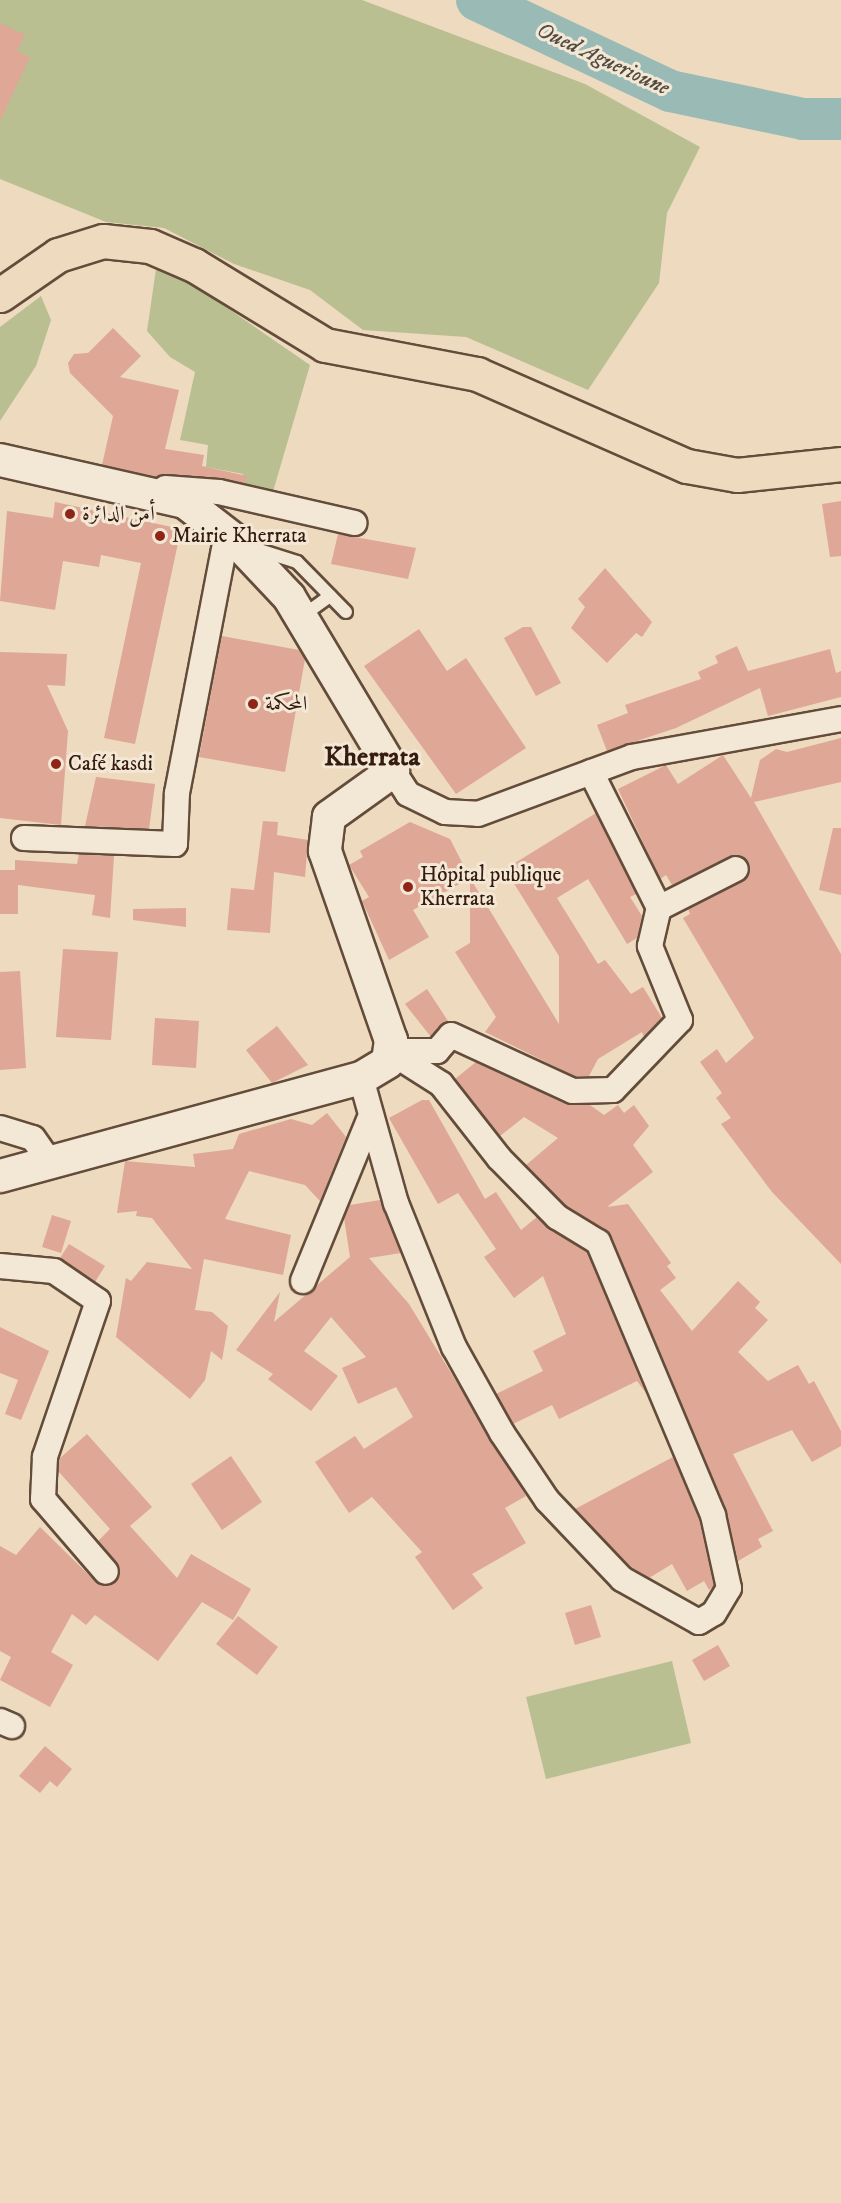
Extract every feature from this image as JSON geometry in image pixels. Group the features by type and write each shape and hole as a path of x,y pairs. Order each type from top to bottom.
{"main road":[{"path":"0,296 58,255 103,241 150,246 194,265 325,345 477,374 687,466 737,475 841,464"}],"street":[{"path":"0,460 133,486 185,502 232,539 289,597 408,794 445,812 478,814 632,757 841,719"},
{"path":"133,486 219,492 354,523"},
{"path":"24,838 175,844 177,793 232,539"},
{"path":"0,1176 361,1077 388,1062 391,1041 325,851 329,817 393,771"},
{"path":"389,1051 437,1051 451,1035 573,1091 613,1090 680,1020 650,946 659,908 591,772"},
{"path":"659,908 736,869"},
{"path":"361,1077 369,1120 454,1347 547,1500 622,1579 699,1622 714,1613 729,1588 713,1515 597,1242 557,1217 499,1158 441,1084 389,1051"},
{"path":"303,1281 369,1120"},
{"path":"0,1128 33,1138 50,1162"},
{"path":"0,1266 54,1271 98,1301 45,1456 43,1499 106,1572"}],"lane":[{"path":"232,539 297,562 346,612"},
{"path":"300,618 330,596"}],"green space":[{"path":"0,0 362,0 585,84 700,147 667,213 659,283 588,390 466,337 363,330 310,290 234,264 164,228 106,222 0,179"},
{"path":"156,269 194,285 310,365 272,495 242,489 243,474 206,467 208,445 180,440 195,372 170,357 147,331"},
{"path":"41,296 51,320 36,366 0,421 0,327"},
{"path":"672,1661 691,1743 546,1779 526,1697"}],"building":[{"path":"0,23 25,35 17,51 30,57 0,121"},
{"path":"113,328 141,356 120,377 179,390 165,449 204,455 202,466 247,476 245,483 156,477 102,465 113,416 70,373 68,363 74,354 88,353"},
{"path":"841,501 841,556 830,557 822,504"},
{"path":"55,502 181,529 135,744 104,738 141,563 101,555 99,567 63,561 55,610 0,601 7,511 53,518"},
{"path":"338,534 416,548 408,579 331,564"},
{"path":"605,568 652,622 642,637 636,633 607,663 571,628 585,607 578,599"},
{"path":"523,627 531,627 561,683 536,696 504,638"},
{"path":"419,629 447,671 466,658 526,748 456,794 364,666"},
{"name":"المحكمة","path":"222,636 299,650 305,659 285,772 199,757"},
{"path":"737,646 748,671 830,649 836,673 841,671 841,697 768,716 760,688 676,728 607,751 597,725 628,713 625,705 701,679 698,672 718,663 715,656"},
{"path":"0,652 67,654 65,686 47,685 68,731 61,825 0,818"},
{"path":"841,738 841,782 754,802 841,954 841,1264 772,1192 721,1124 731,1118 716,1098 722,1093 700,1062 717,1049 726,1063 754,1038 683,918 690,914 688,909 743,881 749,863 736,855 672,885 666,875 660,879 618,789 666,765 678,784 723,755 751,798 760,760 776,749 787,752"},
{"path":"96,777 155,784 149,829 85,826"},
{"path":"596,813 636,894 630,897 642,916 637,938 627,944 588,879 557,898 598,964 605,960 631,994 643,987 662,1018 644,1037 642,1032 598,1059 589,1076 576,1077 485,1032 496,1017 455,952 470,943 470,878 559,1024 559,956 505,869"},
{"path":"263,821 278,822 277,835 308,840 305,877 274,872 270,933 227,930 231,888 254,890"},
{"name":"Hôpital publique Kherrata","path":"410,822 450,839 470,878 413,910 429,937 389,960 362,901 369,897 349,865 363,857 360,851"},
{"path":"833,828 841,828 841,895 819,890"},
{"path":"79,854 114,856 110,918 92,915 95,895 18,885 18,914 0,914 0,870 15,870 15,860 77,864"},
{"path":"186,908 186,927 133,920 133,909"},
{"path":"63,949 118,952 111,1040 56,1037"},
{"path":"20,971 26,1068 0,1070 0,972"},
{"path":"427,989 448,1021 431,1037 405,1004"},
{"path":"155,1018 199,1021 196,1068 152,1065"},
{"path":"277,1026 308,1065 272,1083 246,1050"},
{"path":"476,1062 567,1104 590,1105 604,1115 618,1105 624,1113 634,1105 649,1126 633,1145 653,1172 607,1207 628,1204 671,1263 667,1266 676,1278 660,1290 692,1331 738,1281 760,1302 755,1308 768,1320 738,1352 768,1381 798,1365 809,1384 814,1381 841,1431 841,1446 812,1462 792,1430 733,1454 773,1531 758,1539 762,1547 738,1561 726,1509 611,1236 566,1206 526,1165 558,1138 524,1117 500,1136 455,1079"},
{"path":"422,1100 429,1100 485,1199 496,1192 521,1230 537,1217 587,1252 646,1393 637,1381 559,1419 552,1405 513,1424 496,1394 543,1371 533,1351 566,1334 543,1276 514,1298 484,1257 496,1249 458,1193 438,1204 389,1118"},
{"path":"327,1113 346,1137 320,1201 305,1185 249,1171 225,1219 291,1235 283,1275 204,1259 195,1310 212,1312 228,1326 222,1360 211,1351 205,1380 190,1399 116,1337 126,1278 131,1281 147,1262 192,1269 152,1218 136,1216 137,1211 117,1213 125,1161 195,1167 193,1154 233,1149 239,1134 291,1119 312,1125"},
{"path":"380,1200 401,1253 369,1258 409,1304 526,1496 505,1508 526,1543 472,1574 483,1588 453,1610 415,1557 422,1552 372,1497 349,1513 315,1462 355,1436 364,1449 413,1417 396,1387 358,1404 342,1368 366,1357 331,1317 304,1351 338,1376 311,1411 268,1379 273,1374 236,1350 280,1292 274,1322 350,1257 344,1218 350,1205"},
{"path":"52,1215 71,1221 61,1253 42,1247"},
{"path":"69,1244 105,1266 95,1282 60,1258"},
{"path":"0,1327 49,1351 21,1420 5,1414 18,1380 0,1373"},
{"path":"87,1434 152,1507 130,1526 177,1578 191,1554 251,1589 233,1620 202,1602 158,1661 95,1615 86,1625 72,1614 51,1652 73,1665 50,1707 0,1680 11,1657 0,1651 0,1546 16,1555 40,1527 96,1582 116,1582 120,1569 98,1541 110,1529 59,1472 59,1459"},
{"path":"231,1456 262,1502 222,1530 191,1484"},
{"path":"673,1457 699,1519 714,1586 709,1590 704,1581 687,1591 672,1564 649,1578 631,1568 575,1509"},
{"path":"591,1605 601,1637 575,1645 565,1613"},
{"path":"238,1616 278,1647 257,1675 216,1644"},
{"path":"718,1645 730,1666 704,1681 692,1660"},
{"path":"45,1746 72,1769 57,1787 50,1781 40,1793 19,1776"}],"waterway":[{"name":"Oued Aguerioune","path":"477,0 670,91 803,119 841,119"}],"place":[{"name":"أمن الدائرة","path":"70,514"},
{"name":"Mairie Kherrata","path":"160,536"},
{"name":"المحكمة","path":"253,704"},
{"name":"Café kasdi","path":"56,764"},
{"name":"Hôpital publique Kherrata","path":"408,887"}],"district":[{"name":"Kherrata","path":"372,758"}]}
